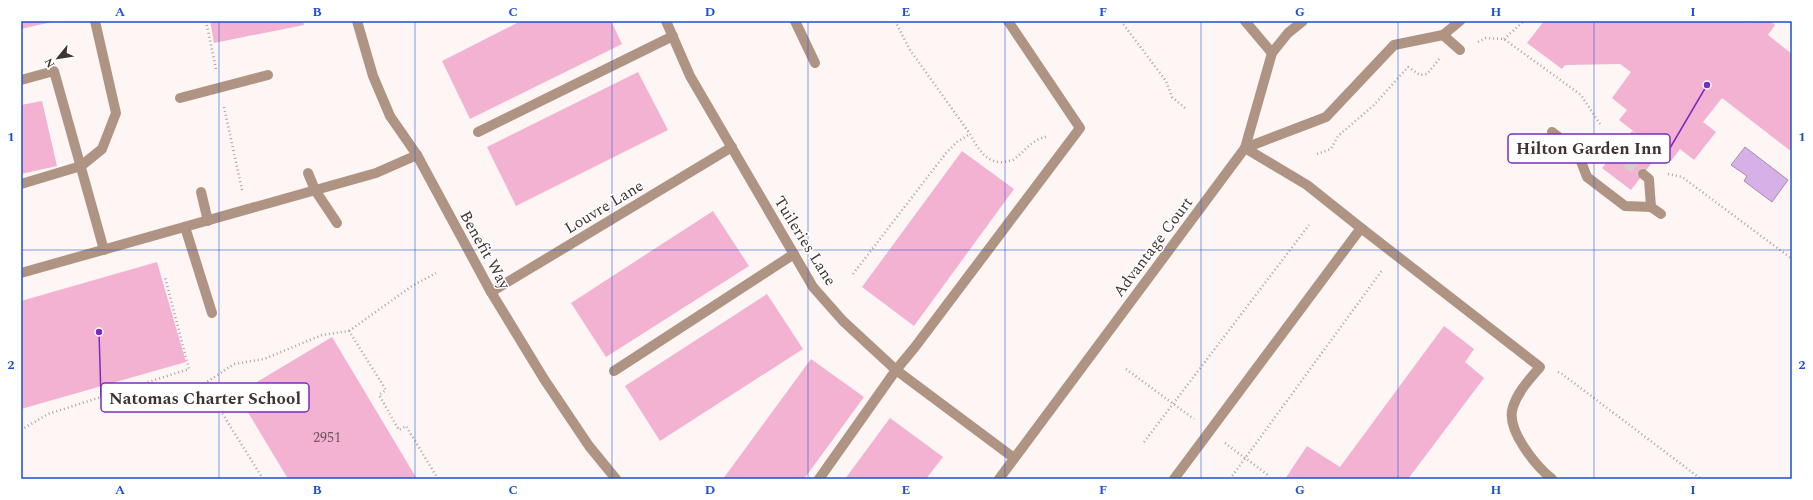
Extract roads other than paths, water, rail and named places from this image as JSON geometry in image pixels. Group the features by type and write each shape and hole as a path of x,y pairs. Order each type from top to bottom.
{"street":[{"path":"21,184 81,166 102,149 116,113 95,21"},
{"name":"Benefit Way","path":"357,21 373,76 390,116 417,155 491,292 544,380 589,446 615,479"},
{"name":"Tuileries Lane","path":"666,21 690,76 813,287 838,315 896,370 1014,458"},
{"path":"795,21 815,63"},
{"path":"819,479 896,370 915,347 1080,128 1008,21"},
{"path":"1245,21 1272,53"},
{"name":"Advantage Court","path":"999,479 1245,148 1272,53 1288,33 1303,21"},
{"path":"1245,148 1326,117 1394,45 1443,35 1460,21"},
{"path":"1443,35 1460,50"},
{"path":"478,132 672,36"},
{"path":"21,80 54,72 104,250"},
{"path":"180,98 268,75"},
{"path":"1552,132 1577,151 1587,177 1625,206 1651,207 1661,214"},
{"path":"1577,151 1602,145 1614,154"},
{"name":"Louvre Lane","path":"491,292 732,147"},
{"path":"1245,148 1307,185 1360,228 1540,366 1521,389 1512,408 1513,428 1523,446 1543,472 1552,479"},
{"path":"21,273 376,173 417,155"},
{"path":"308,173 315,190 337,223"},
{"path":"1643,174 1650,179 1651,207"},
{"path":"201,192 208,221"},
{"path":"185,227 212,313"},
{"path":"1174,479 1360,228"},
{"path":"614,371 794,254"}],"tunnel":[{"path":"1614,154 1643,174"}],"place":[{"name":"Hilton Garden Inn","path":"1707,85"},
{"name":"Natomas Charter School","path":"99,332"}]}
